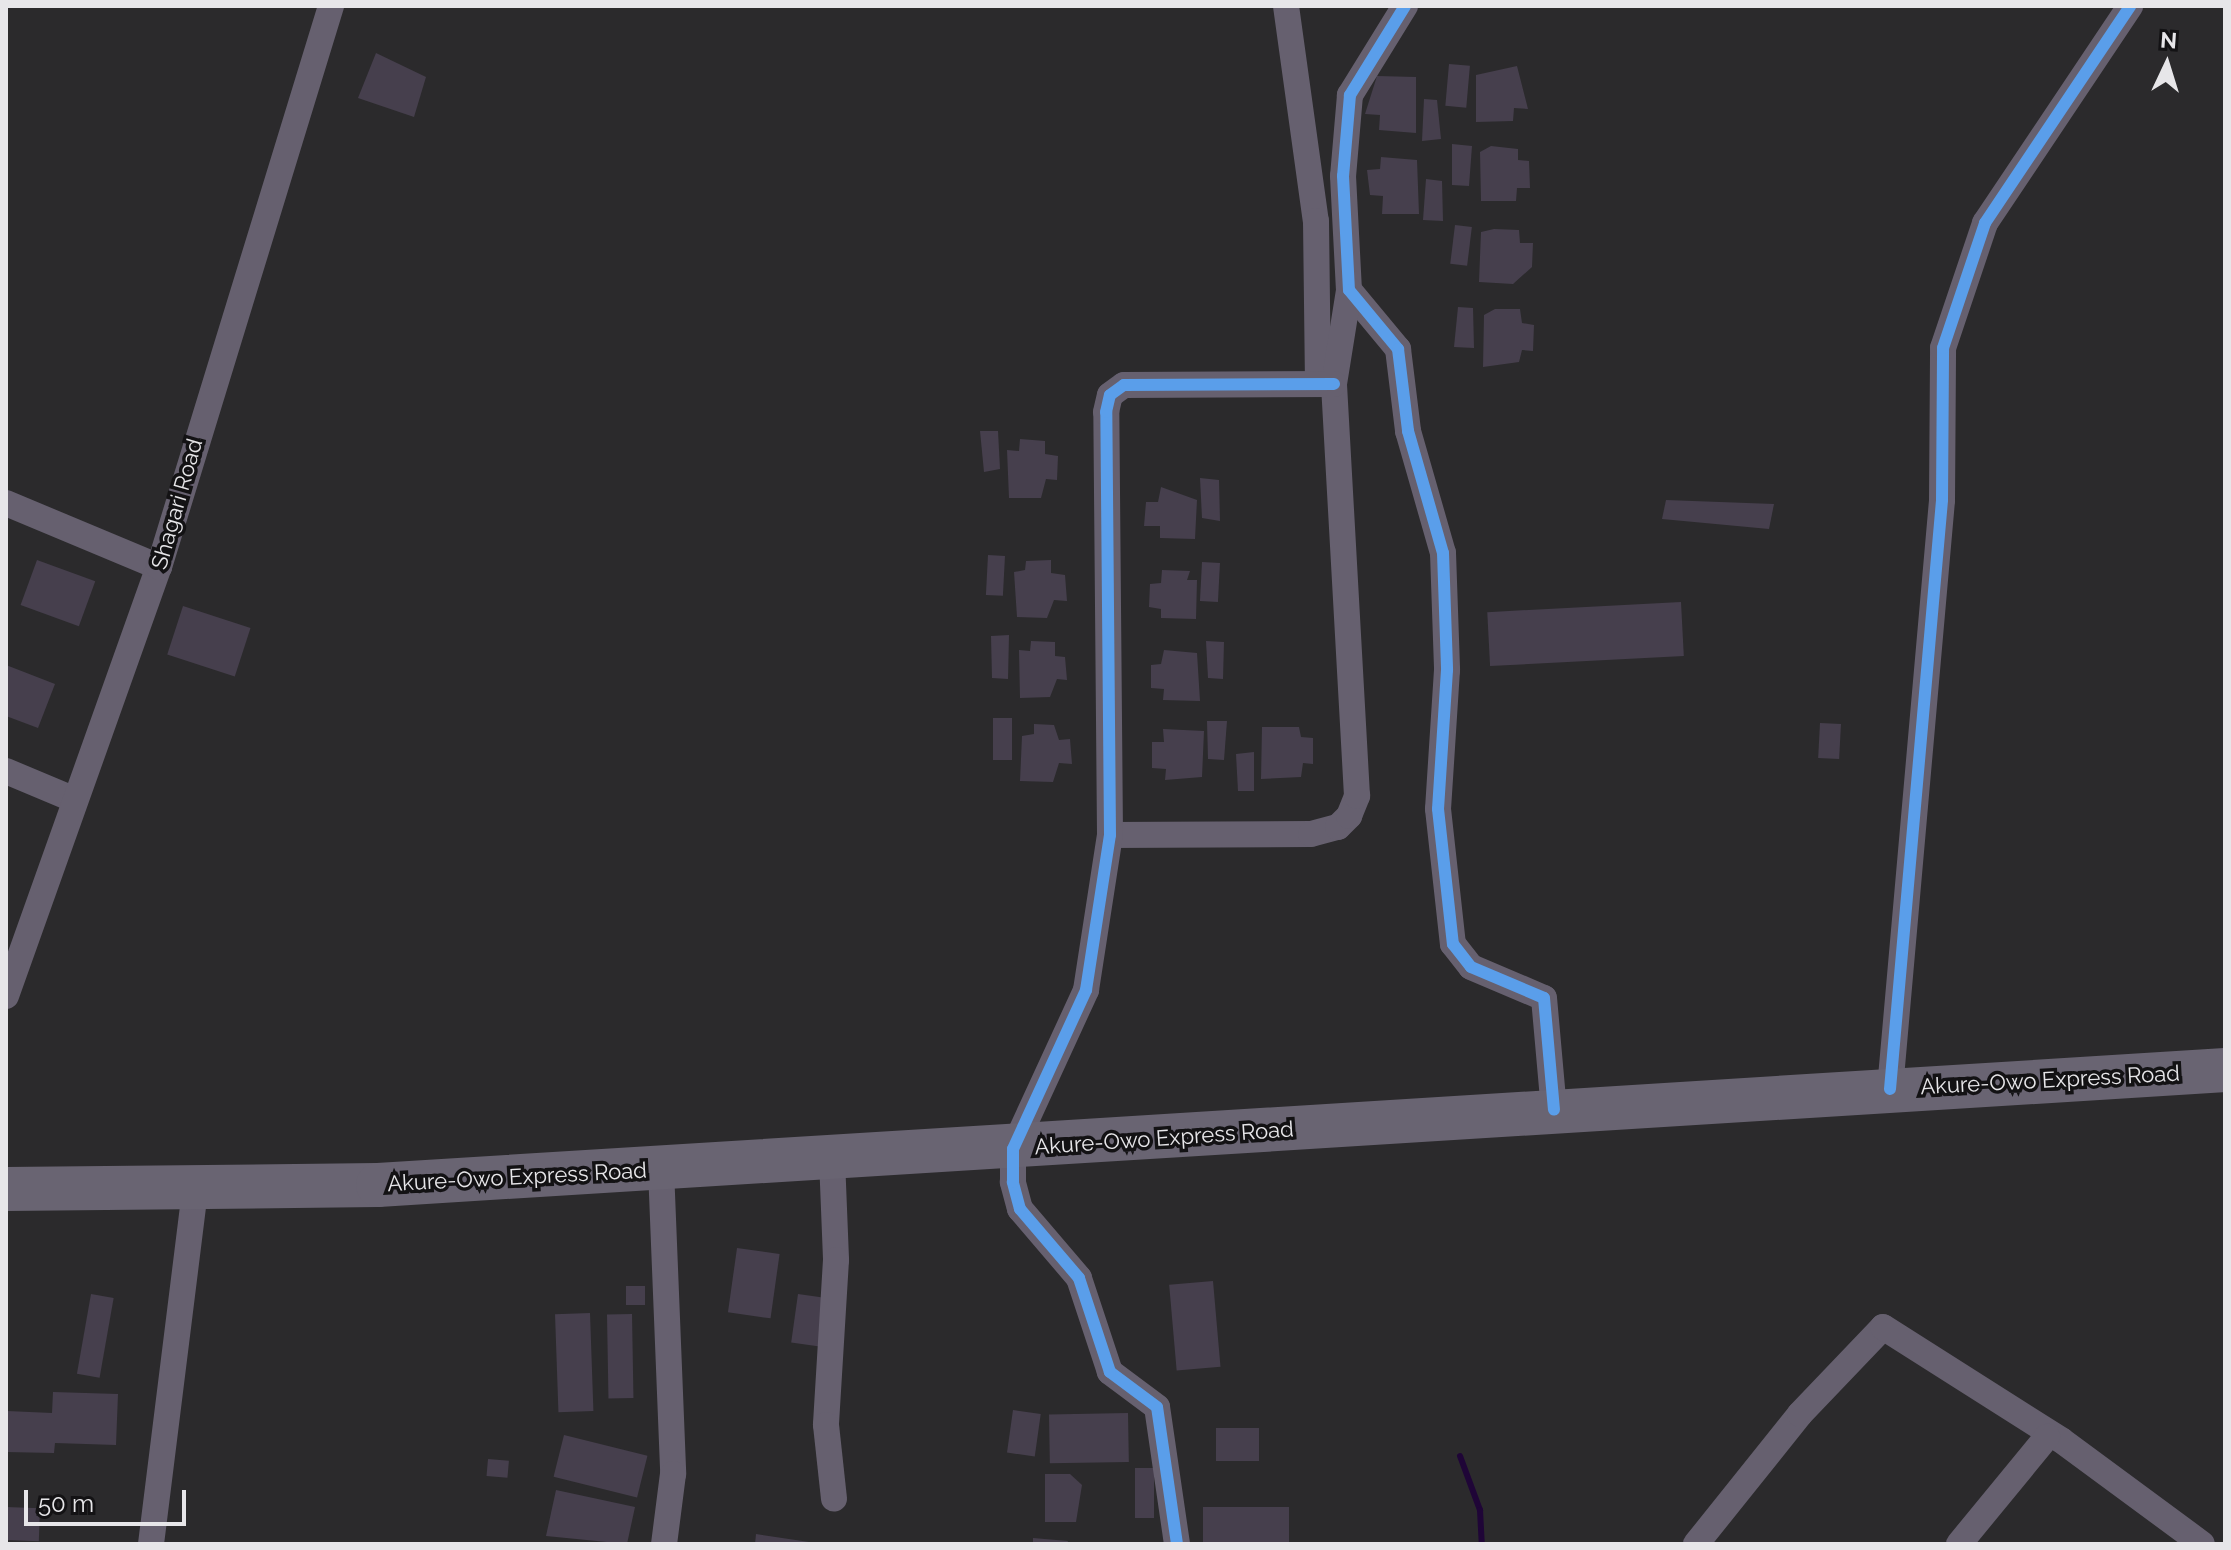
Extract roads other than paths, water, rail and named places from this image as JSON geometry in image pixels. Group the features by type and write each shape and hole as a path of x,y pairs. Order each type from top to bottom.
{"highway":[{"name":"Akure-Owo Express Road","path":"6,1189 195,1192 661,1169 1013,1149 1554,1110 2225,1070"}],"street":[{"name":"Shagari Road","path":"6,996 159,567 331,6"},
{"path":"1110,835 1311,834 1338,827 1349,816 1357,796 1316,221 1286,6"},
{"path":"1326,384 1349,290 1343,176 1350,95 1405,6"},
{"path":"1890,1089 1942,500 1943,348 1985,223 2130,6"},
{"path":"1349,290 1398,349 1408,431 1443,553 1447,670 1438,809 1453,944 1471,967 1544,998 1554,1110"},
{"path":"1177,1544 1157,1407 1110,1372 1079,1278 1020,1209 1013,1149 1086,990 1110,835 1110,395 1124,385 1326,384"},
{"path":"6,503 159,567"},
{"path":"6,771 75,800"},
{"path":"832,1159 836,1260 826,1425 834,1499"},
{"path":"661,1169 673,1474 664,1544"},
{"path":"151,1544 195,1192"},
{"path":"1696,1544 1800,1414 1883,1327 2202,1544"},
{"path":"1959,1544 2047,1437"}],"waterway":[{"path":"1460,1456 1480,1510 1482,1544"}]}
